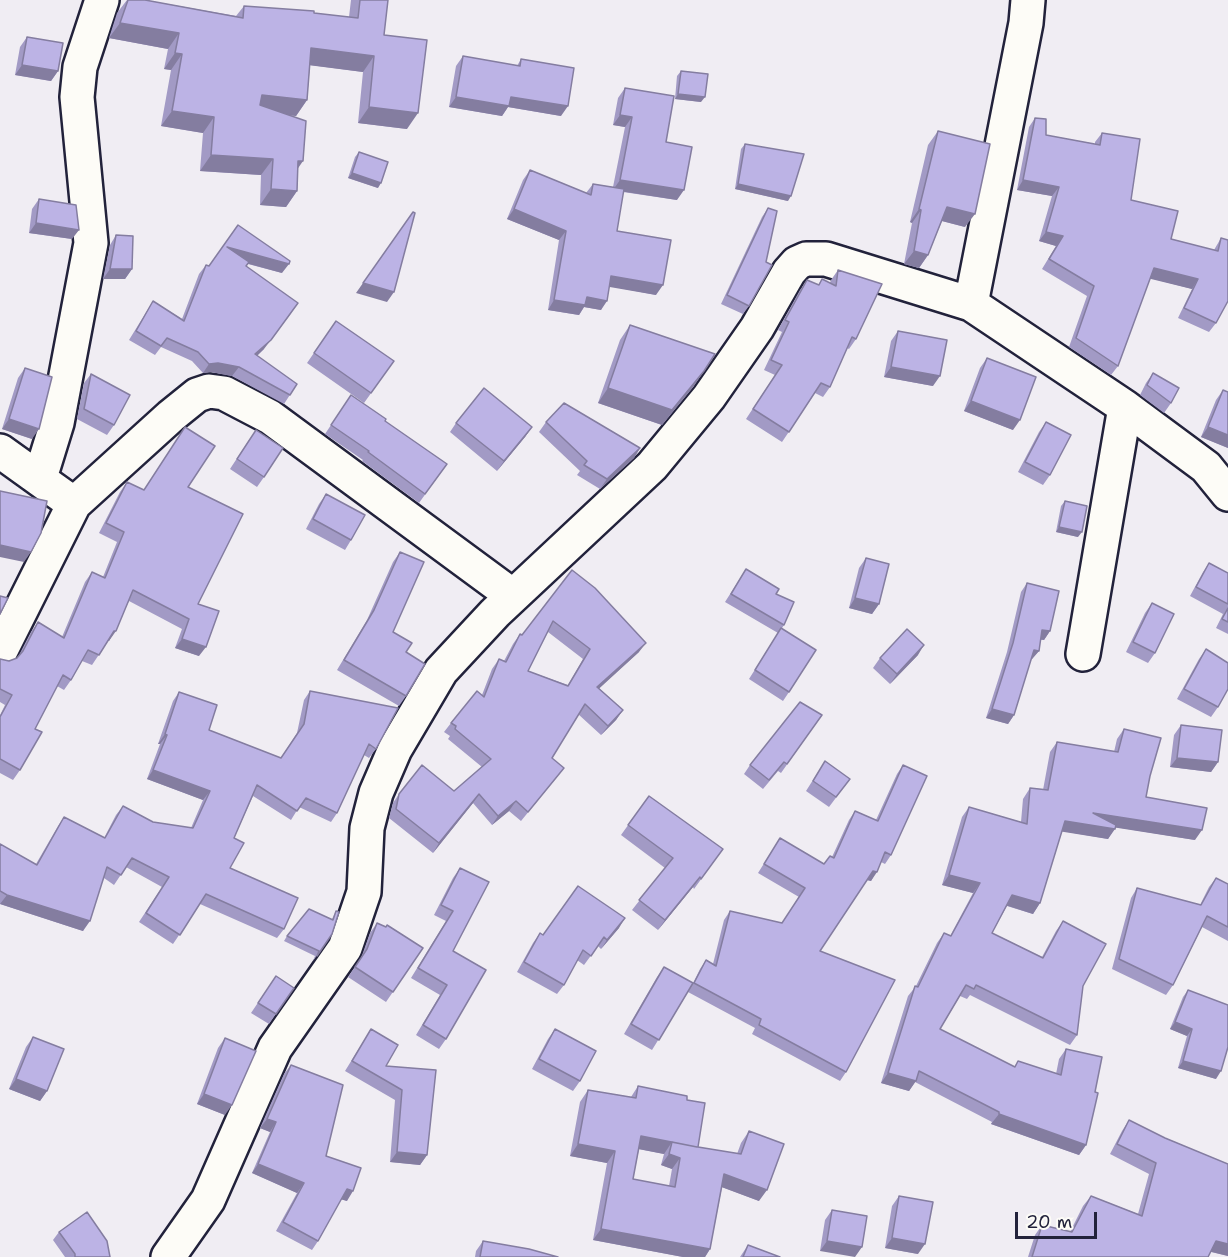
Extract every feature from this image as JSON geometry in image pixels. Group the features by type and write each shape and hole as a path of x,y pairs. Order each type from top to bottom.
{"street":[{"path":"40,478 57,423 91,243 77,97 80,68 102,0"},
{"path":"972,304 1026,22 1028,0"},
{"path":"168,1257 208,1200 274,1048 345,948 364,892 367,828 373,801 394,748 441,672 513,596 652,465 709,398 757,328 789,272 797,263 806,259 826,259 972,304 1125,407 1206,467 1228,494"},
{"path":"0,652 75,504 171,416 197,395 209,391 224,393 270,417 513,596"},
{"path":"1083,654 1125,407"},
{"path":"0,451 75,504"}],"building":[{"path":"128,0 145,0 243,18 244,6 314,11 314,13 358,18 360,0 388,0 384,35 427,40 418,113 369,107 374,56 311,48 307,100 262,95 260,105 306,121 303,161 298,161 297,191 271,189 273,159 211,155 214,117 172,111 182,54 175,53 179,33 120,23"},
{"path":"27,37 63,43 58,71 22,65"},
{"path":"463,56 520,66 521,59 574,68 568,106 511,97 509,106 456,97"},
{"path":"681,71 708,74 705,97 678,94"},
{"path":"625,88 674,96 666,142 692,147 684,190 620,180 632,117 620,115"},
{"path":"1035,118 1046,119 1046,135 1100,145 1102,133 1140,139 1131,200 1178,211 1171,239 1218,251 1221,238 1228,240 1228,301 1216,323 1184,308 1198,279 1154,268 1118,366 1076,338 1094,286 1049,259 1063,236 1046,232 1059,187 1023,180"},
{"path":"938,131 990,144 975,214 947,207 928,255 914,251 921,210 919,209"},
{"path":"745,144 804,154 791,196 738,184"},
{"path":"359,152 388,162 381,183 352,173"},
{"path":"530,170 591,195 593,184 624,189 617,231 671,240 663,285 611,276 607,301 587,297 585,305 554,300 566,231 514,209"},
{"path":"39,199 76,205 79,230 36,223"},
{"path":"768,208 777,211 766,262 772,265 749,306 727,295"},
{"path":"413,212 415,213 394,292 363,283"},
{"path":"238,225 290,261 289,264 227,247 249,262 246,266 298,303 271,340 255,354 297,384 290,395 239,367 218,363 209,364 198,352 167,338 161,346 136,331 153,301 184,321 206,265 209,266"},
{"path":"116,235 133,236 132,269 110,269"},
{"path":"838,270 882,284 856,339 852,337 830,387 821,383 789,432 753,409 782,365 771,360 789,322 785,320 807,280 819,285 822,279 836,286"},
{"path":"336,321 394,361 371,393 314,353"},
{"path":"630,325 715,354 672,410 608,388"},
{"path":"898,331 947,340 940,376 891,367"},
{"path":"987,358 1036,377 1020,420 971,401"},
{"path":"25,368 52,377 39,429 9,419"},
{"path":"1153,373 1179,388 1171,403 1147,385"},
{"path":"91,374 130,395 114,425 84,409"},
{"path":"484,388 532,427 504,461 456,423"},
{"path":"1223,390 1228,392 1228,435 1208,427"},
{"path":"351,395 447,464 425,494 331,425"},
{"path":"564,403 640,448 607,479 584,465 587,461 546,422"},
{"path":"1046,422 1071,435 1050,475 1025,462"},
{"path":"185,427 215,446 188,487 243,514 198,604 219,611 206,647 182,639 189,619 133,590 116,631 99,655 88,650 71,680 63,675 35,729 42,732 20,770 0,759 0,717 12,695 0,689 0,659 9,661 17,658 38,622 64,638 92,572 105,578 124,532 106,523 127,482 144,490"},
{"path":"256,430 283,448 264,477 237,459"},
{"path":"0,491 47,501 41,533 31,552 0,545"},
{"path":"326,494 365,515 351,540 313,519"},
{"path":"1065,501 1087,506 1082,532 1059,527"},
{"path":"400,552 424,562 393,632 412,643 406,652 425,664 406,696 344,660 374,610"},
{"path":"866,558 889,564 879,604 855,598"},
{"path":"1209,563 1228,573 1228,604 1196,587"},
{"path":"746,569 779,589 776,594 794,602 784,625 731,594"},
{"path":"572,570 595,588 646,643 597,687 623,710 608,726 585,704 552,758 564,768 528,812 516,801 498,816 479,794 439,843 396,809 399,794 422,765 454,791 491,759 451,723 477,691 484,697 499,659 506,662 520,634 522,635","holes":["553,621 590,649 568,686 528,671"]},
{"path":"1027,583 1059,591 1050,631 1042,630 1039,651 1034,650 1014,715 992,709 1013,643"},
{"path":"0,596 8,598 0,614"},
{"path":"1152,603 1174,614 1155,653 1133,642"},
{"path":"1228,608 1228,622 1222,619"},
{"path":"781,628 816,650 789,692 755,670"},
{"path":"907,629 924,645 897,674 880,658"},
{"path":"1206,649 1228,663 1228,689 1218,707 1184,689"},
{"path":"310,691 398,708 376,749 369,744 337,813 306,798 297,811 257,785 234,838 244,843 230,868 298,898 284,929 206,894 180,935 146,913 169,877 132,858 121,875 107,867 90,921 0,891 0,844 37,865 64,817 105,838 123,806 153,822 193,828 210,791 153,770 167,735 165,734 179,692 217,705 209,730 281,758 304,724"},
{"path":"800,702 822,715 787,764 784,762 769,780 750,765"},
{"path":"1181,725 1222,730 1218,762 1177,758"},
{"path":"1124,729 1161,738 1146,797 1207,808 1202,830 1093,813 1116,825 1115,829 1065,821 1040,903 1012,895 992,933 1043,958 1063,921 1106,944 1083,986 1077,1035 976,985 974,989 966,985 940,1029 1015,1067 1018,1061 1061,1075 1066,1049 1102,1057 1095,1092 1098,1093 1086,1145 999,1114 919,1071 916,1081 888,1073 915,986 918,987 944,933 951,936 980,883 949,875 969,807 1027,824 1030,788 1048,790 1057,742 1118,752"},
{"path":"825,761 850,779 836,797 813,781"},
{"path":"903,765 927,776 891,855 885,852 877,872 873,871 820,951 895,980 846,1072 759,1025 761,1019 694,983 706,960 716,966 730,911 782,923 805,888 764,864 780,838 824,864 830,856 834,858 855,811 878,821"},
{"path":"649,796 723,849 701,879 700,877 665,920 639,900 673,858 628,825"},
{"path":"460,868 489,882 453,951 486,970 446,1039 423,1025 447,985 418,968 453,911 441,905"},
{"path":"1216,878 1228,884 1228,927 1207,916 1173,985 1119,959 1137,888 1201,905"},
{"path":"578,886 625,918 607,940 604,937 591,956 583,950 564,985 524,962 540,933 543,935"},
{"path":"309,909 333,920 336,911 339,912 332,934 317,956 319,951 287,936"},
{"path":"377,923 386,927 387,925 423,948 393,992 355,967 367,949"},
{"path":"664,967 693,983 659,1040 631,1024"},
{"path":"276,976 294,988 276,1014 258,1003"},
{"path":"1188,990 1228,1005 1228,1047 1221,1071 1183,1061 1192,1029 1175,1022"},
{"path":"371,1029 398,1045 386,1066 436,1070 427,1155 397,1152 402,1090 352,1061"},
{"path":"555,1029 596,1051 580,1081 539,1059"},
{"path":"33,1037 64,1049 47,1091 16,1079"},
{"path":"225,1038 256,1051 232,1105 204,1094"},
{"path":"291,1065 343,1085 326,1156 361,1168 353,1191 347,1189 318,1241 283,1222 304,1183 258,1164 276,1122 267,1119"},
{"path":"638,1086 687,1096 687,1100 705,1103 698,1147 741,1154 749,1131 784,1144 767,1190 724,1174 710,1249 601,1229 615,1151 578,1144 588,1090 636,1098","holes":["641,1136 672,1142 669,1154 680,1158 675,1187 633,1179"]},
{"path":"1129,1120 1165,1138 1228,1164 1228,1244 1216,1241 1208,1257 1032,1257 1042,1225 1072,1232 1091,1196 1142,1216 1156,1163 1117,1144"},
{"path":"899,1196 933,1202 925,1244 892,1238"},
{"path":"832,1210 867,1216 862,1247 827,1241"},
{"path":"87,1212 107,1241 110,1257 75,1257 59,1232"},
{"path":"483,1241 529,1249 558,1257 480,1257"},
{"path":"748,1245 780,1257 743,1257"}]}
